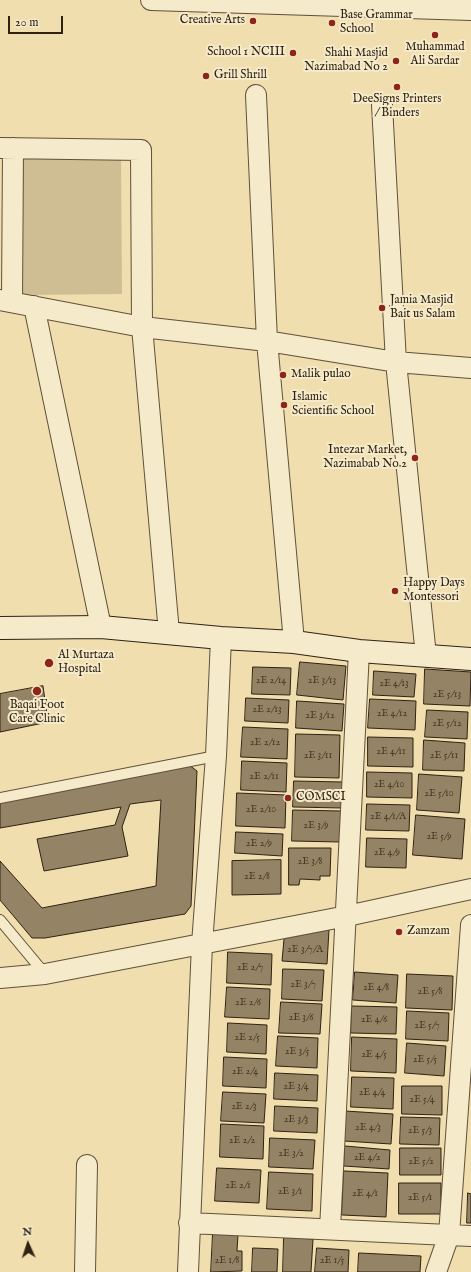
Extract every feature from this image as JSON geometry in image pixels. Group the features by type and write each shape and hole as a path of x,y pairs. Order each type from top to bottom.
{"street":[{"path":"151,0 471,10"},
{"path":"256,95 267,340 294,642"},
{"path":"382,105 396,362 426,656"},
{"path":"170,633 142,327 141,150 6,148 6,301 142,327 267,340 396,362 471,368"},
{"path":"34,306 101,627"},
{"path":"0,628 101,627 221,638 294,642 359,651 471,659"},
{"path":"188,1272 202,944 216,756 221,638"},
{"path":"330,1229 347,916 359,651"},
{"path":"0,978 45,974 347,916 471,889"},
{"path":"436,1272 449,1235 471,925"},
{"path":"85,1272 87,1165"},
{"path":"190,1223 471,1236"}],"lane":[{"path":"0,798 216,756"},
{"path":"0,920 45,974"}],"shaded area":[{"path":"121,157 122,294 23,295 22,158"}],"building":[{"path":"300,662 346,666 343,700 297,695"},
{"path":"253,667 291,668 290,695 252,694"},
{"path":"425,669 471,672 470,706 424,704"},
{"path":"374,671 416,674 414,697 373,695"},
{"path":"43,686 48,722 0,732 0,694"},
{"path":"246,698 289,700 288,723 245,721"},
{"path":"370,699 416,701 415,730 368,728"},
{"path":"297,701 344,704 342,731 296,728"},
{"path":"427,710 468,712 467,739 425,737"},
{"path":"243,727 288,729 287,759 241,757"},
{"path":"296,734 340,735 339,778 295,777"},
{"path":"368,737 413,738 413,767 368,766"},
{"path":"424,740 465,743 464,771 423,770"},
{"path":"242,761 287,763 286,792 241,790"},
{"path":"189,765 197,771 191,906 185,914 45,938 32,938 0,900 0,861 42,908 156,886 161,800 130,804 122,827 128,856 44,871 37,839 115,825 121,807 0,828 0,801"},
{"path":"367,772 412,773 412,798 367,797"},
{"path":"419,774 462,777 459,813 417,810"},
{"path":"294,781 343,782 342,808 293,807"},
{"path":"237,793 286,795 285,828 236,826"},
{"path":"367,804 410,805 409,831 366,830"},
{"path":"293,810 341,811 340,842 292,841"},
{"path":"416,815 465,819 462,859 413,855"},
{"path":"236,832 283,834 282,856 235,853"},
{"path":"367,838 407,839 406,868 366,867"},
{"path":"289,848 331,848 330,876 320,876 320,880 300,879 299,885 289,885"},
{"path":"281,860 281,894 232,895 232,861"},
{"path":"329,930 327,964 282,961 284,939"},
{"path":"228,952 272,954 271,985 227,983"},
{"path":"283,969 324,970 322,1001 282,999"},
{"path":"355,972 398,975 396,1003 353,1000"},
{"path":"407,974 453,976 452,1010 406,1008"},
{"path":"227,987 270,989 269,1019 225,1017"},
{"path":"281,1002 322,1004 320,1034 279,1033"},
{"path":"352,1006 397,1007 396,1034 351,1033"},
{"path":"407,1011 449,1013 448,1041 406,1039"},
{"path":"228,1023 267,1025 266,1054 227,1052"},
{"path":"278,1036 318,1038 317,1068 276,1066"},
{"path":"352,1037 397,1039 396,1073 351,1071"},
{"path":"407,1043 446,1046 444,1076 405,1073"},
{"path":"224,1057 267,1059 266,1088 223,1086"},
{"path":"275,1073 318,1075 317,1101 274,1099"},
{"path":"352,1077 394,1078 393,1109 351,1107"},
{"path":"402,1086 442,1086 442,1115 402,1114"},
{"path":"223,1092 266,1094 264,1123 221,1121"},
{"path":"275,1106 318,1108 317,1133 274,1131"},
{"path":"345,1111 393,1114 391,1144 344,1141"},
{"path":"401,1117 440,1118 439,1145 400,1144"},
{"path":"221,1124 264,1126 263,1159 220,1157"},
{"path":"270,1138 315,1140 313,1169 269,1167"},
{"path":"345,1146 390,1150 389,1169 344,1166"},
{"path":"400,1148 441,1148 441,1175 400,1175"},
{"path":"217,1168 261,1170 259,1203 215,1201"},
{"path":"344,1171 388,1173 386,1217 342,1215"},
{"path":"269,1172 313,1174 312,1211 267,1209"},
{"path":"399,1183 441,1183 441,1214 399,1214"},
{"path":"468,1193 471,1194 471,1223 467,1223"},
{"path":"213,1233 238,1234 237,1251 242,1251 242,1271 211,1272"},
{"path":"284,1237 313,1239 311,1272 283,1272"},
{"path":"253,1248 278,1249 277,1272 252,1272"},
{"path":"317,1248 349,1250 348,1272 315,1272"},
{"path":"359,1253 421,1256 420,1272 358,1272"}],"place":[{"name":"Creative Arts","path":"253,21"},
{"name":"Base Grammar School","path":"332,23"},
{"name":"Muhammad Ali Sardar","path":"435,35"},
{"name":"School 1 NCIII","path":"293,53"},
{"name":"Shahi Masjid Nazimabad No 2","path":"396,61"},
{"name":"Grill Shrill","path":"206,76"},
{"name":"DeeSigns Printers / Binders","path":"397,87"},
{"name":"Jamia Masjid Bait us Salam","path":"382,308"},
{"name":"Malik pulao","path":"283,375"},
{"name":"Islamic Scientific School","path":"284,405"},
{"name":"Intezar Market, Nazimabab No.2","path":"415,458"},
{"name":"Happy Days Montessori","path":"395,591"},
{"name":"Al Murtaza Hospital","path":"49,663"},
{"name":"Baqai Foot Care Clinic","path":"37,691"},
{"name":"COMSCI","path":"288,798"},
{"name":"Zamzam","path":"399,932"}]}
